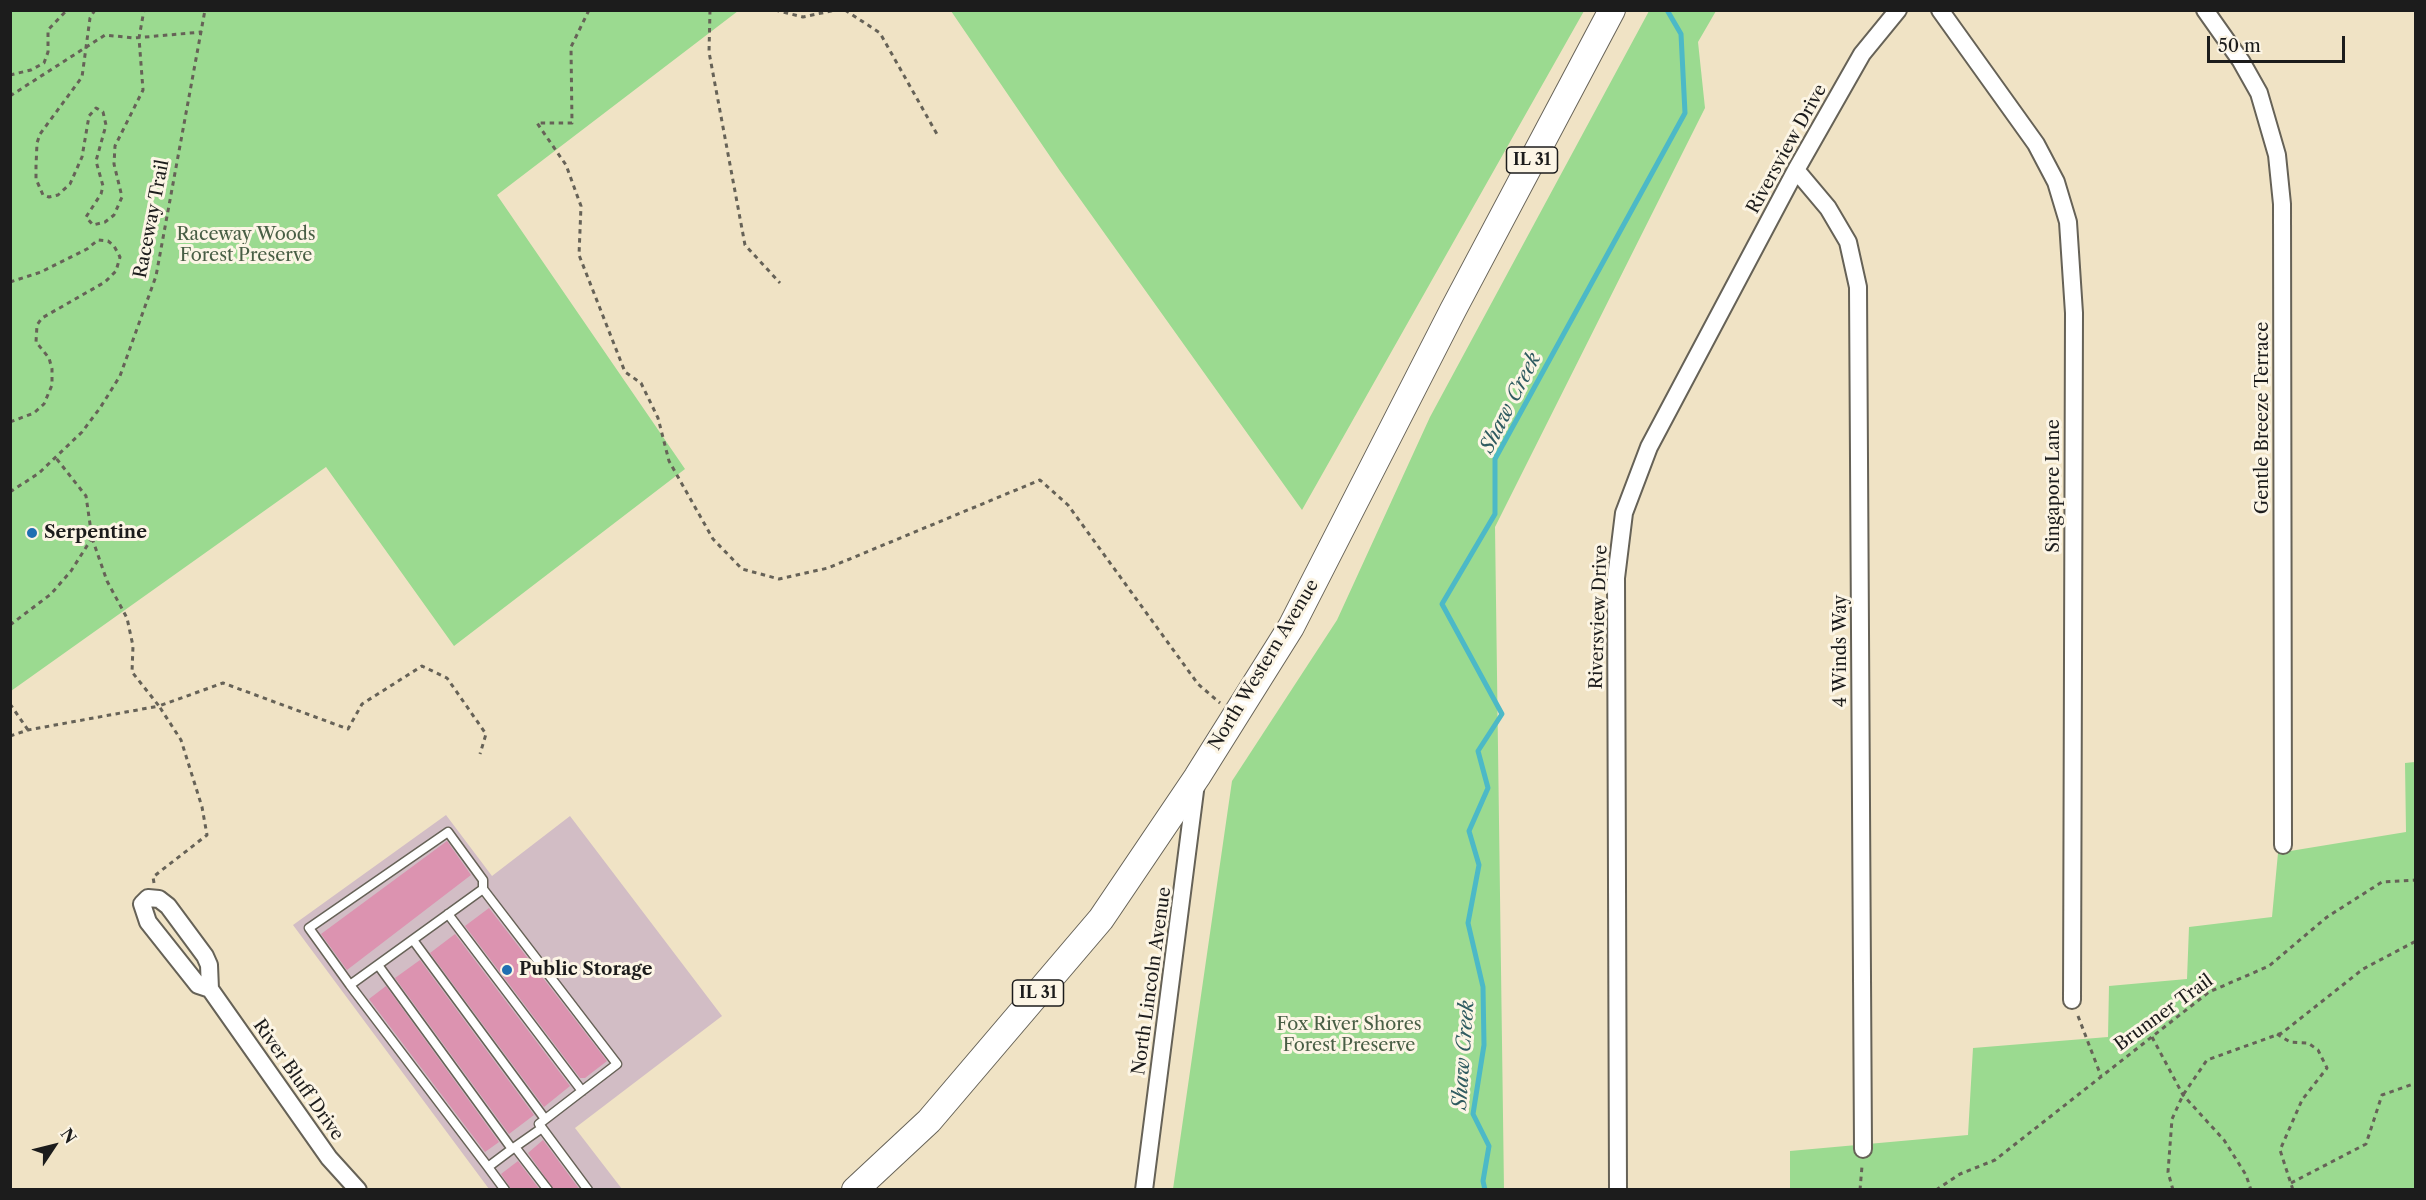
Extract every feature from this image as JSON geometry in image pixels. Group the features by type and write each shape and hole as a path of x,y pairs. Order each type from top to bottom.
{"main road":[{"name":"North Western Avenue","path":"855,1190 928,1121 1101,919 1197,777 1291,627 1453,310 1612,10"}],"street":[{"name":"Riversview Drive","path":"1618,1190 1616,578 1624,513 1649,447 1796,170 1862,54 1898,10"},
{"name":"Singapore Lane","path":"1940,10 2036,144 2056,182 2068,222 2074,313 2072,1000"},
{"name":"Gentle Breeze Terrace","path":"2205,10 2241,61 2259,93 2278,165 2282,235 2283,845"},
{"name":"4 Winds Way","path":"1796,170 1828,208 1848,242 1858,287 1863,1149"},
{"name":"North Lincoln Avenue","path":"1144,1190 1197,777"},
{"name":"River Bluff Drive","path":"210,988 198,985 187,974 148,922 142,903 148,898 159,899 168,906 205,956 209,965 210,988 329,1158 358,1190"}],"lane":[{"path":"488,1167 616,1064 483,889 483,880 448,832 309,928 350,986 505,1190"},
{"path":"350,986 483,889"},
{"path":"448,914 582,1091"},
{"path":"413,940 588,1190"},
{"path":"378,965 513,1148 548,1190"}],"path":[{"path":"10,75 31,70 44,63 48,52 48,30 67,10"},
{"path":"95,10 90,18 82,77 70,90 37,143 36,179 39,189 49,197 58,195 70,184 82,157 89,116 93,110 99,108 106,117 96,161 103,186 101,194 86,217 93,225 105,222 114,215 122,197 114,164 115,146 143,90 139,38 144,10"},
{"name":"Raceway Trail","path":"10,492 56,458 94,416 120,376 156,276 205,10"},
{"path":"589,10 571,47 572,123 537,123 566,165 581,206 579,255 625,372 641,383 658,418 669,461 713,538 742,569 779,579 828,568 1040,480 1068,506 1198,684 1223,706"},
{"path":"710,10 709,52 745,245 780,283"},
{"path":"775,10 803,17 836,10"},
{"path":"845,10 880,33 938,135"},
{"path":"10,96 105,35 139,38 201,32"},
{"path":"10,282 41,273 87,249 98,240 114,246 120,257 116,271 105,282 42,318 37,325 36,342 49,358 52,385 44,404 34,413 10,422"},
{"path":"56,458 86,496 92,538 107,581 128,618 133,646 132,672 159,706 181,740 202,807 207,835 153,877 159,899"},
{"path":"10,625 51,594 71,571 92,538"},
{"path":"10,736 28,730 159,706 223,683 348,729 362,704 422,666 447,678 486,734 480,754"},
{"path":"10,704 28,730"},
{"name":"Brunner Trail","path":"1936,1190 1960,1174 1995,1160 2210,992 2269,966 2327,917 2382,882 2415,880"},
{"path":"2173,1190 2168,1172 2172,1119 2183,1095 2207,1060 2277,1034 2363,969 2415,941"},
{"path":"2072,1000 2101,1076"},
{"path":"2277,1034 2290,1042 2308,1043 2318,1050 2327,1068 2302,1100 2280,1150 2293,1190"},
{"path":"2152,1037 2183,1095 2224,1140 2246,1175 2251,1190"},
{"path":"2291,1183 2366,1143 2382,1095 2415,1083"},
{"path":"1860,1190 1863,1149"}],"shaded area":[{"name":"Public Storage","path":"446,815 492,876 570,816 722,1016 575,1128 622,1189 489,1189 293,925"}],"green space":[{"name":"Raceway Woods Forest Preserve","path":"11,10 738,11 497,195 685,469 454,646 326,467 11,691"},
{"path":"951,11 1584,11 1302,510 1060,171"},
{"name":"Fox River Shores Forest Preserve","path":"1649,11 1716,11 1698,42 1705,108 1495,527 1504,1189 1173,1189 1232,781 1337,620 1430,417"},
{"path":"2415,762 2415,1189 1790,1190 1790,1151 1968,1135 1973,1048 2108,1037 2109,986 2187,979 2189,927 2272,917 2278,853 2406,832 2405,763"}],"building":[{"path":"447,841 471,875 347,970 321,934"},
{"path":"489,908 607,1061 585,1078 580,1078 465,926"},
{"path":"455,934 570,1086 544,1107 430,953"},
{"path":"420,960 534,1115 509,1134 395,978"},
{"path":"386,986 499,1142 485,1152 369,999"},
{"path":"543,1140 580,1190 554,1190 528,1153"},
{"path":"518,1161 540,1190 511,1189 501,1174"}],"waterway":[{"name":"Shaw Creek","path":"1485,1190 1483,1181 1489,1146 1473,1114 1484,1045 1483,987 1468,923 1479,865 1469,831 1488,788 1478,751 1502,714 1442,604 1495,514 1495,459 1685,113 1681,34 1667,10"}],"place":[{"name":"Serpentine","path":"32,533"},
{"name":"Public Storage","path":"507,970"}]}
